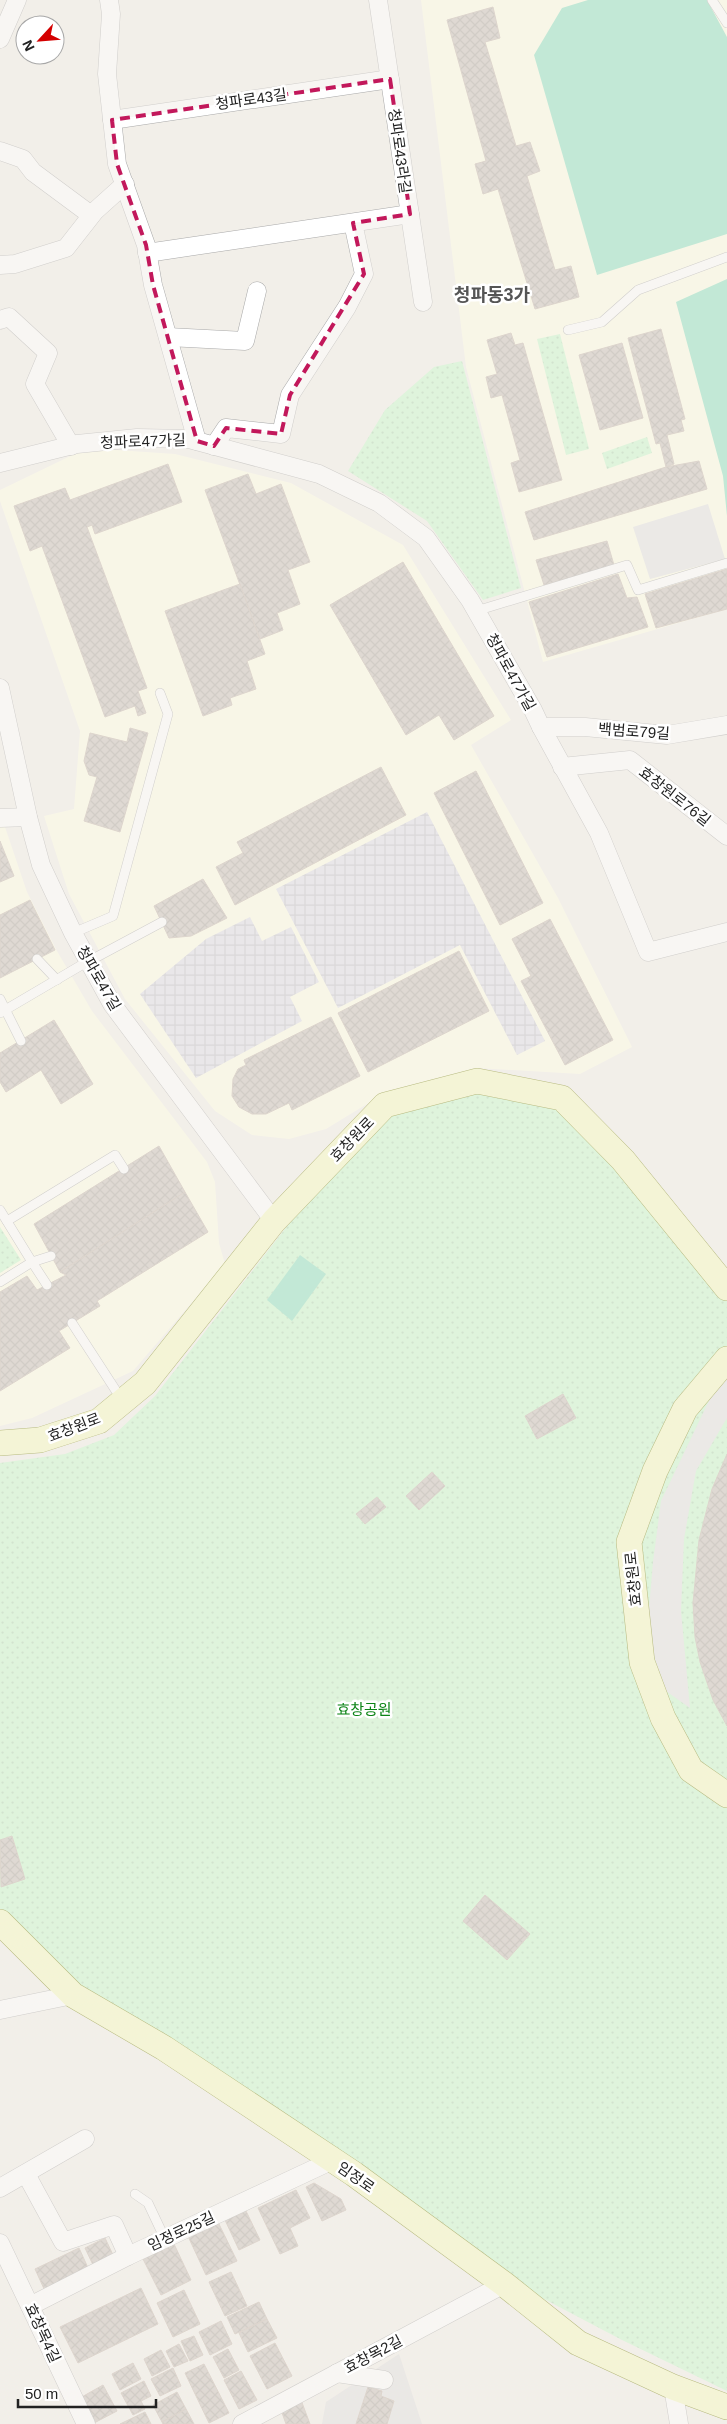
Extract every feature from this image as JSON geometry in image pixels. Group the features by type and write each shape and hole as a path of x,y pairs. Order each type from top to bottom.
{"street":[{"path":"0,39 17,0"},
{"path":"109,0 111,14 107,74 117,164 147,253 153,285 168,337 205,444 226,428 281,434 290,395 347,307 364,274 353,223"},
{"name":"청파로43라길","path":"378,0 423,302"},
{"name":"청파로43길","path":"112,120 390,79"},
{"path":"0,151 23,159 33,172 91,215"},
{"path":"0,265 15,264 66,248 91,215 125,184"},
{"path":"147,253 410,214"},
{"path":"168,337 245,341 257,292"},
{"path":"0,320 9,317 48,353 35,384 71,446"},
{"name":"청파로47가길","path":"0,463 71,446 137,438 189,439 319,474 379,503 426,538 476,611 533,710 540,727 599,833 648,952 727,932"},
{"name":"청파로47길","path":"1,694 28,817 41,865 73,932 112,1004 274,1221"},
{"name":"백범로79길","path":"540,727 585,727 667,735 727,725"},
{"name":"효창원로76길","path":"562,767 630,760 727,836"},
{"path":"0,818 28,817"},
{"name":"효창원로","path":"0,1443 40,1440 99,1421 144,1382 274,1221 385,1105 477,1081 562,1098 623,1160 727,1288"},
{"name":"효창원로","path":"727,1359 685,1409 655,1471 629,1542 642,1662 663,1718 690,1770 727,1795"},
{"name":"임정로","path":"0,1922 74,1995 164,2048 333,2160 504,2284 578,2343 673,2387 727,2407"},
{"path":"0,2010 74,1995"},
{"path":"0,2188 85,2139"},
{"name":"임정로25길","path":"30,2306 128,2256 333,2160"},
{"path":"26,2174 63,2242 114,2225 128,2256"},
{"name":"효창목4길","path":"0,2242 86,2424"},
{"name":"효창목2길","path":"242,2424 504,2284"},
{"path":"337,2373 384,2380"},
{"path":"673,2387 678,2424"}],"lane":[{"path":"712,0 727,23"},
{"path":"568,330 602,322 638,290 727,256"},
{"path":"476,611 626,565 638,590 727,564"},
{"path":"73,932 113,916 168,714 160,693"},
{"path":"2,1012 89,961 162,922"},
{"path":"36,959 56,980"},
{"path":"0,999 2,1012 21,1040"},
{"path":"7,1221 115,1155 124,1169"},
{"path":"0,1210 47,1284"},
{"path":"0,1282 32,1262 51,1256"},
{"path":"72,1323 122,1401"},
{"path":"135,2194 148,2203 165,2239"}],"highlighted area":[{"path":"390,79 410,214 353,223 364,274 290,395 281,434 226,428 214,446 197,441 153,285 146,245 117,164 112,120"}],"shaded area":[{"path":"421,0 727,0 727,609 543,662 466,367"},
{"path":"87,448 175,454 291,483 403,545 511,720 471,745 558,898 632,1047 580,1074 476,1068 380,1096 326,1129 289,1139 252,1135 215,1111 125,999 69,894 44,816 74,809 80,731 0,501 0,490"},
{"path":"708,504 725,559 650,579 633,527"},
{"path":"427,812 545,1041 517,1055 460,945 338,1008 276,889"},
{"path":"0,821 3,821 27,892 57,951 92,1011 207,1162 215,1182 219,1243 225,1264 133,1371 32,1418 0,1426"},
{"path":"250,917 262,941 291,927 319,982 290,997 302,1021 196,1078 140,994 206,939"},
{"path":"727,1372 727,1418 696,1471 684,1539 681,1611 690,1708 663,1689 647,1632 653,1562 661,1501 716,1386"},
{"path":"399,2354 422,2424 322,2424 326,2402"}],"green space":[{"path":"588,0 707,0 727,37 727,234 597,275 534,55 562,8"},
{"path":"727,279 727,516 723,476 676,302"},
{"path":"560,334 589,449 566,455 537,339"},
{"path":"462,361 521,588 483,600 427,521 348,471 385,410 434,367"},
{"path":"647,437 652,453 607,469 602,453"},
{"name":"효창공원","path":"478,1089 558,1105 618,1165 727,1296 727,2391 622,2340 508,2280 79,1989 0,1913 0,1463 65,1454 114,1435 155,1396 288,1225 390,1112"},
{"path":"0,1227 21,1260 0,1273"},
{"path":"300,1255 326,1274 292,1321 267,1300"}],"building":[{"path":"493,7 500,38 485,42 516,146 530,142 540,171 527,176 555,270 571,266 579,297 535,309 498,189 483,194 475,164 486,161 447,20"},
{"path":"661,329 685,419 681,420 684,431 667,435 674,464 666,467 660,443 656,444 628,338"},
{"path":"511,333 515,345 523,343 562,480 519,492 511,463 520,460 502,395 491,398 486,377 497,374 487,340"},
{"path":"622,343 643,418 600,430 579,355"},
{"path":"699,461 707,489 534,540 525,512 666,467"},
{"path":"168,464 182,502 95,534 92,525 87,527 147,688 138,691 146,713 138,716 135,706 105,717 42,546 30,551 14,506 65,488 70,500"},
{"path":"248,474 256,494 281,484 310,562 288,570 300,604 277,613 283,630 260,639 205,490"},
{"path":"607,541 614,565 544,585 536,560"},
{"path":"403,562 494,716 454,740 439,715 406,735 330,605"},
{"path":"727,569 727,609 656,628 645,594"},
{"path":"618,574 627,598 637,597 648,627 547,657 529,602"},
{"path":"240,584 265,654 247,661 256,689 230,698 232,705 203,716 165,611"},
{"path":"130,728 148,733 120,832 84,821 97,777 89,775 84,761 90,733 127,742"},
{"path":"381,767 406,815 235,905 216,867 243,853 237,842"},
{"path":"476,771 543,903 500,925 434,793"},
{"path":"0,841 14,876 0,882"},
{"path":"203,879 227,918 191,936 169,938 154,906"},
{"path":"30,900 55,950 0,978 0,915"},
{"path":"550,919 613,1040 565,1065 521,981 531,976 512,939"},
{"path":"459,951 489,1011 368,1072 338,1013"},
{"path":"331,1017 360,1076 292,1110 289,1103 266,1114 252,1114 239,1107 232,1096 233,1079 238,1069 246,1065 244,1060"},
{"path":"54,1020 93,1084 61,1104 41,1070 6,1092 0,1082 0,1053"},
{"path":"159,1146 185,1192 60,1272 34,1224"},
{"path":"185,1192 208,1232 97,1301 100,1306 59,1331 70,1348 0,1391 0,1292 27,1276 37,1290 66,1275 60,1272"},
{"path":"563,1394 576,1418 537,1439 525,1416"},
{"path":"727,1454 727,1726 713,1700 700,1662 695,1637 693,1603 699,1540 712,1489"},
{"path":"432,1472 445,1486 419,1510 406,1496"},
{"path":"377,1497 386,1507 365,1524 356,1514"},
{"path":"12,1836 25,1879 1,1887 0,1840"},
{"path":"485,1895 530,1934 507,1960 463,1921"},
{"path":"314,2183 341,2199 346,2210 322,2221 306,2187"},
{"path":"296,2190 310,2218 290,2228 298,2246 280,2254 258,2208"},
{"path":"246,2211 260,2240 239,2250 225,2220"},
{"path":"217,2220 237,2261 206,2275 187,2234"},
{"path":"105,2238 114,2257 94,2267 85,2248"},
{"path":"174,2244 191,2280 161,2295 143,2259"},
{"path":"79,2248 89,2270 45,2291 35,2269"},
{"path":"231,2272 247,2306 225,2316 209,2282"},
{"path":"141,2288 158,2324 78,2363 60,2327"},
{"path":"184,2290 200,2324 173,2337 157,2303"},
{"path":"259,2302 267,2319 235,2334 227,2317"},
{"path":"267,2319 277,2338 248,2352 239,2333"},
{"path":"221,2321 232,2344 210,2355 199,2332"},
{"path":"194,2336 203,2355 190,2361 181,2341"},
{"path":"275,2343 292,2376 267,2389 250,2356"},
{"path":"179,2344 188,2361 174,2367 166,2351"},
{"path":"228,2349 239,2370 224,2378 213,2357"},
{"path":"161,2350 170,2367 152,2376 144,2359"},
{"path":"133,2363 141,2379 120,2390 112,2374"},
{"path":"204,2364 229,2413 209,2423 185,2373"},
{"path":"173,2368 181,2386 160,2396 151,2379"},
{"path":"241,2371 257,2400 239,2409 224,2380"},
{"path":"144,2381 151,2396 141,2401 145,2409 133,2415 121,2393"},
{"path":"103,2385 117,2411 94,2423 80,2398"},
{"path":"368,2387 382,2391 381,2396 394,2401 387,2424 356,2424"},
{"path":"177,2392 186,2409 162,2422 153,2405"},
{"path":"301,2400 310,2424 286,2424 280,2407"},
{"path":"186,2409 194,2424 163,2424 162,2422"},
{"path":"145,2412 151,2424 120,2424"}],"district":[{"name":"청파동3가","path":"492,295"}]}
